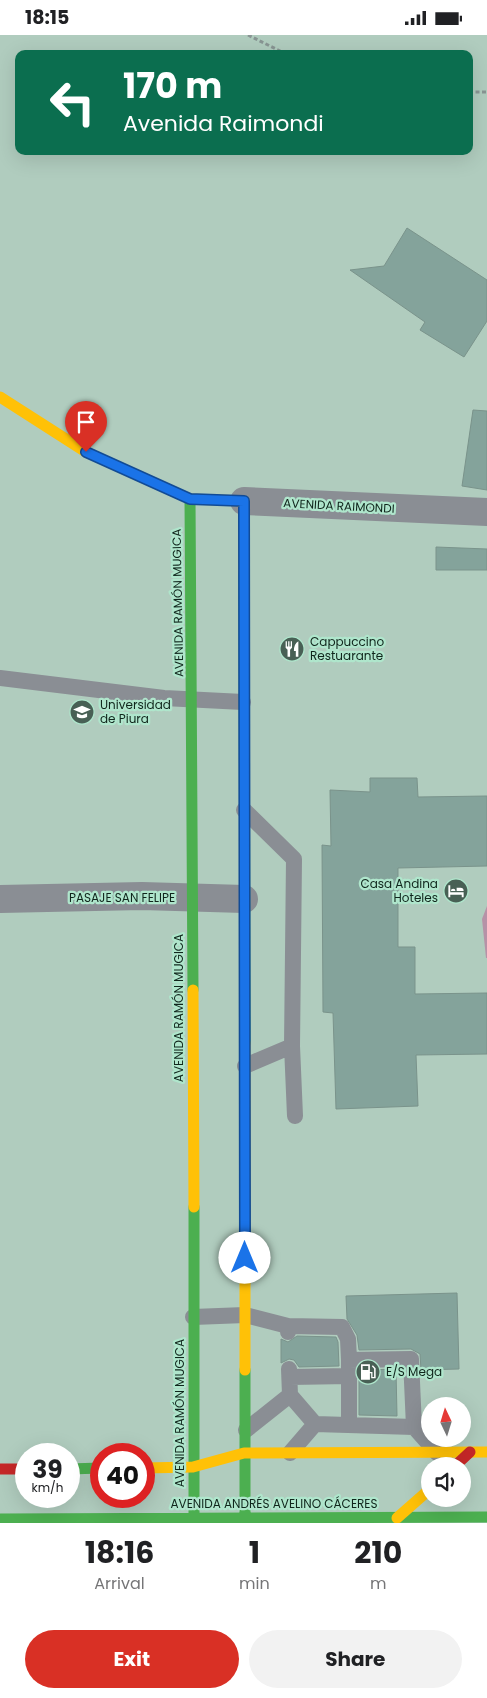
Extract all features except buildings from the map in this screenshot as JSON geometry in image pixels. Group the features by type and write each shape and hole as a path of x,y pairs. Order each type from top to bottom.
{"main road":[{"path":"0,397 86,452 190,499"},
{"name":"AVENIDA RAIMONDI","path":"190,499 244,501"},
{"name":"AVENIDA RAMÓN MUGICA","path":"190,499 193,700 194,1520"},
{"path":"244,501 245,1521"},
{"path":"155,1468 193,1467 244,1453 487,1453"},
{"path":"465,1457 470,1453"},
{"path":"0,1469 15,1469"},
{"path":"397,1518 421,1497"},
{"name":"AVENIDA ANDRÉS AVELINO CÁCERES","path":"0,1519 245,1521 487,1517"}],"street":[{"name":"AVENIDA RAIMONDI","path":"244,501 487,513"},
{"name":"PASAJE SAN FELIPE","path":"0,899 142,897 244,899"}],"lane":[{"path":"0,677 193,700 243,702"},
{"path":"244,809 294,859 292,1046 294,1115"},
{"path":"244,1066 292,1046"},
{"path":"193,1317 245,1315 288,1329 342,1327 348,1339 349,1425"},
{"path":"414,1427 315,1424 290,1395 290,1373 349,1368 412,1359 414,1427 437,1453"},
{"path":"246,1430 290,1395"},
{"path":"290,1453 315,1424"}],"path":[{"path":"248,35 278,50"},
{"path":"473,92 487,93"}],"shaded area":[{"path":"487,906 487,958 486,958 482,919"}],"traffic: fast":[{"path":"190,499 193,990"},
{"path":"244,573 245,1043"},
{"path":"194,1207 194,1523"},
{"path":"245,1370 245,1523"},
{"path":"80,1469 90,1468"},
{"path":"0,1519 487,1517"}],"traffic: slow":[{"path":"0,397 86,452 190,499 244,501 244,573"},
{"path":"193,990 194,1207"},
{"path":"245,1043 245,1370"},
{"path":"155,1468 193,1467 244,1453 487,1452"},
{"path":"397,1518 421,1497"}],"traffic: jam":[{"path":"465,1457 470,1452"},
{"path":"0,1469 15,1469"}],"place":[{"name":"Cappuccino Restuarante","path":"292,649"},
{"name":"Universidad de Piura","path":"82,712"},
{"name":"Casa Andina Hoteles","path":"456,891"},
{"name":"E/S Mega","path":"368,1372"}],"route":[{"path":"86,452 190,499 244,501 245,1258"}]}
